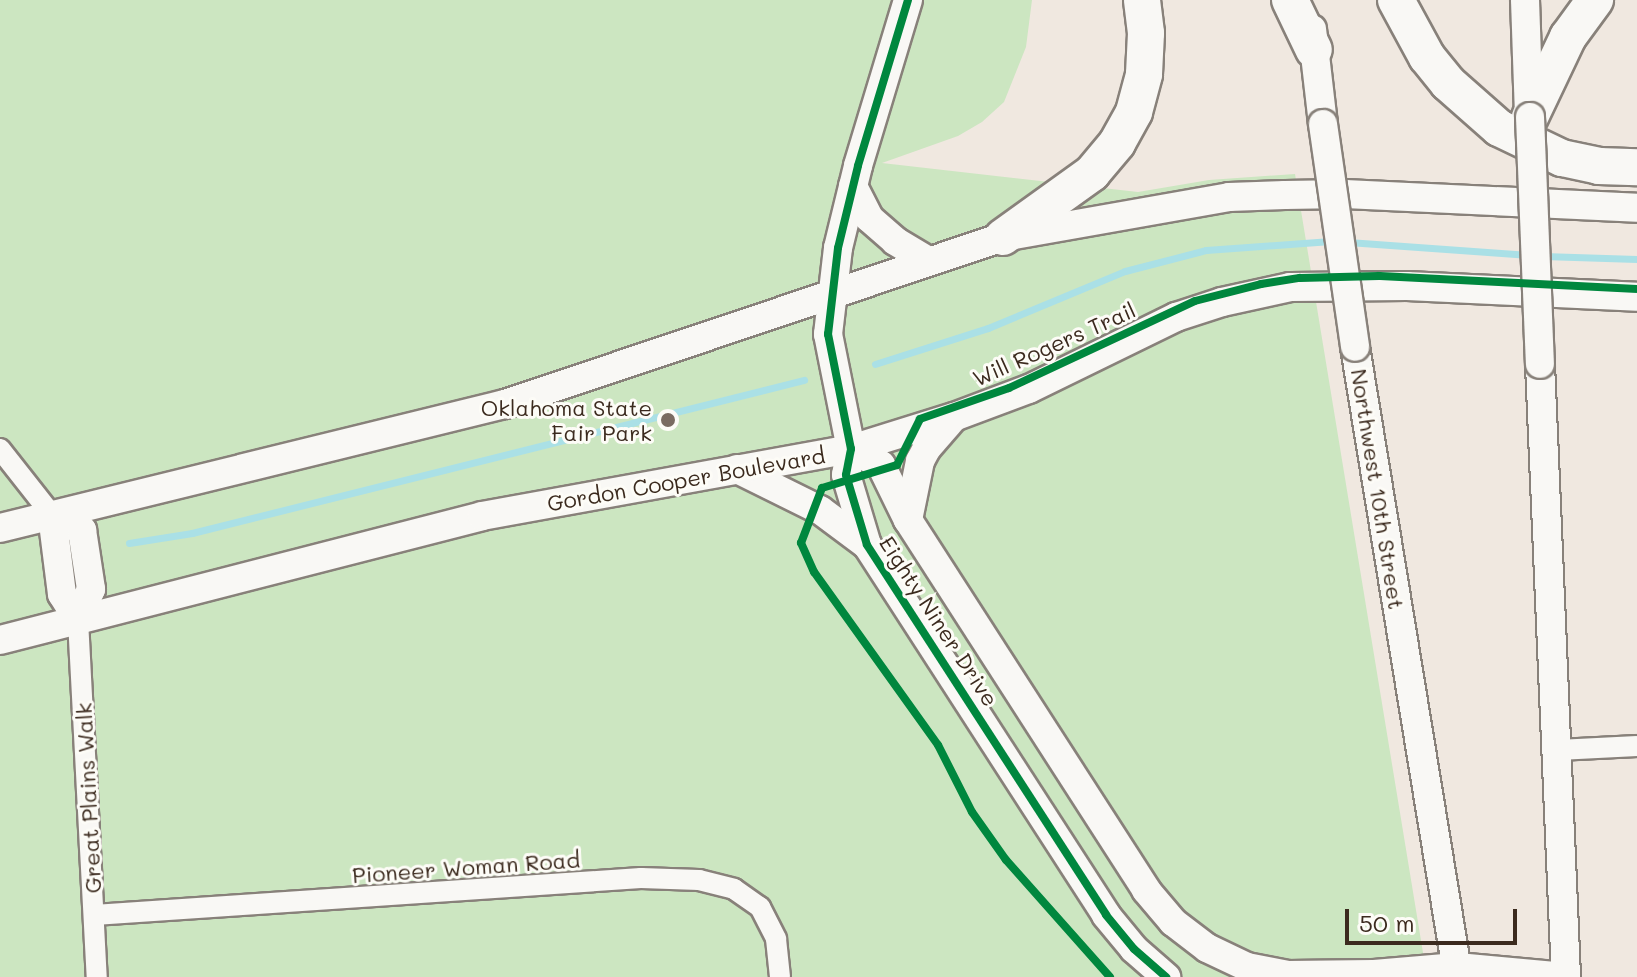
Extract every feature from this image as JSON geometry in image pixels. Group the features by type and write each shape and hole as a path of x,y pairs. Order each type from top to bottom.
{"highway":[{"path":"1003,237 1092,173 1117,143 1134,112 1144,74 1146,33 1142,0"},
{"path":"1290,0 1314,50"},
{"path":"1396,0 1427,57 1469,105 1499,128 1562,158 1599,166 1637,167"},
{"path":"1530,117 1537,74 1595,0"}],"street":[{"name":"Eighty Niner Drive","path":"908,0 853,186 838,248 828,334 851,449 846,475 867,545 1106,915 1134,949 1166,977"},
{"name":"Northwest 10th Street","path":"1310,0 1323,124 1355,347 1457,972"},
{"path":"1525,0 1537,74"},
{"path":"1530,117 1565,977"},
{"path":"853,186 869,218 895,241 928,261"},
{"path":"0,528 505,404 1003,237 1229,197 1345,194 1637,208"},
{"name":"Gordon Cooper Boulevard","path":"0,640 482,516 851,449 954,417 1029,389 1176,317 1222,302 1290,287 1407,286 1637,297"},
{"path":"908,520 920,461 927,448 954,417"},
{"path":"0,449 52,515"},
{"name":"Eighty Niner Drive","path":"851,449 881,465 908,520 1146,890 1173,922 1207,948 1247,967 1288,975 1457,972 1565,977"},
{"path":"737,469 820,510 867,545"},
{"name":"Great Plains Walk","path":"52,515 62,594 78,620 97,977"},
{"path":"1558,750 1637,746"},
{"name":"Pioneer Woman Road","path":"94,915 641,878 699,880 734,889 760,907 776,939 780,977"}],"green space":[{"name":"Oklahoma State Fair Park","path":"0,0 1032,0 1026,47 1004,102 982,122 958,136 882,163 1138,192 1209,180 1295,174 1427,977 0,977"}],"waterway":[{"path":"875,364 988,328 1125,271 1206,250 1331,241"},
{"path":"1348,242 1531,255"},
{"path":"1543,256 1637,259"},
{"path":"129,543 192,533 804,380"}],"cycle path":[{"path":"908,0 858,166 838,248 828,334 851,449 846,475 867,545 1106,915 1134,949 1166,977"},
{"name":"Will Rogers Trail","path":"1110,977 1006,860 972,812 938,745 814,572 801,543 822,488 897,465 920,419 1009,388 1195,301 1261,284 1300,278 1379,276 1637,289"}],"place":[{"name":"Oklahoma State Fair Park","path":"668,420"}]}
